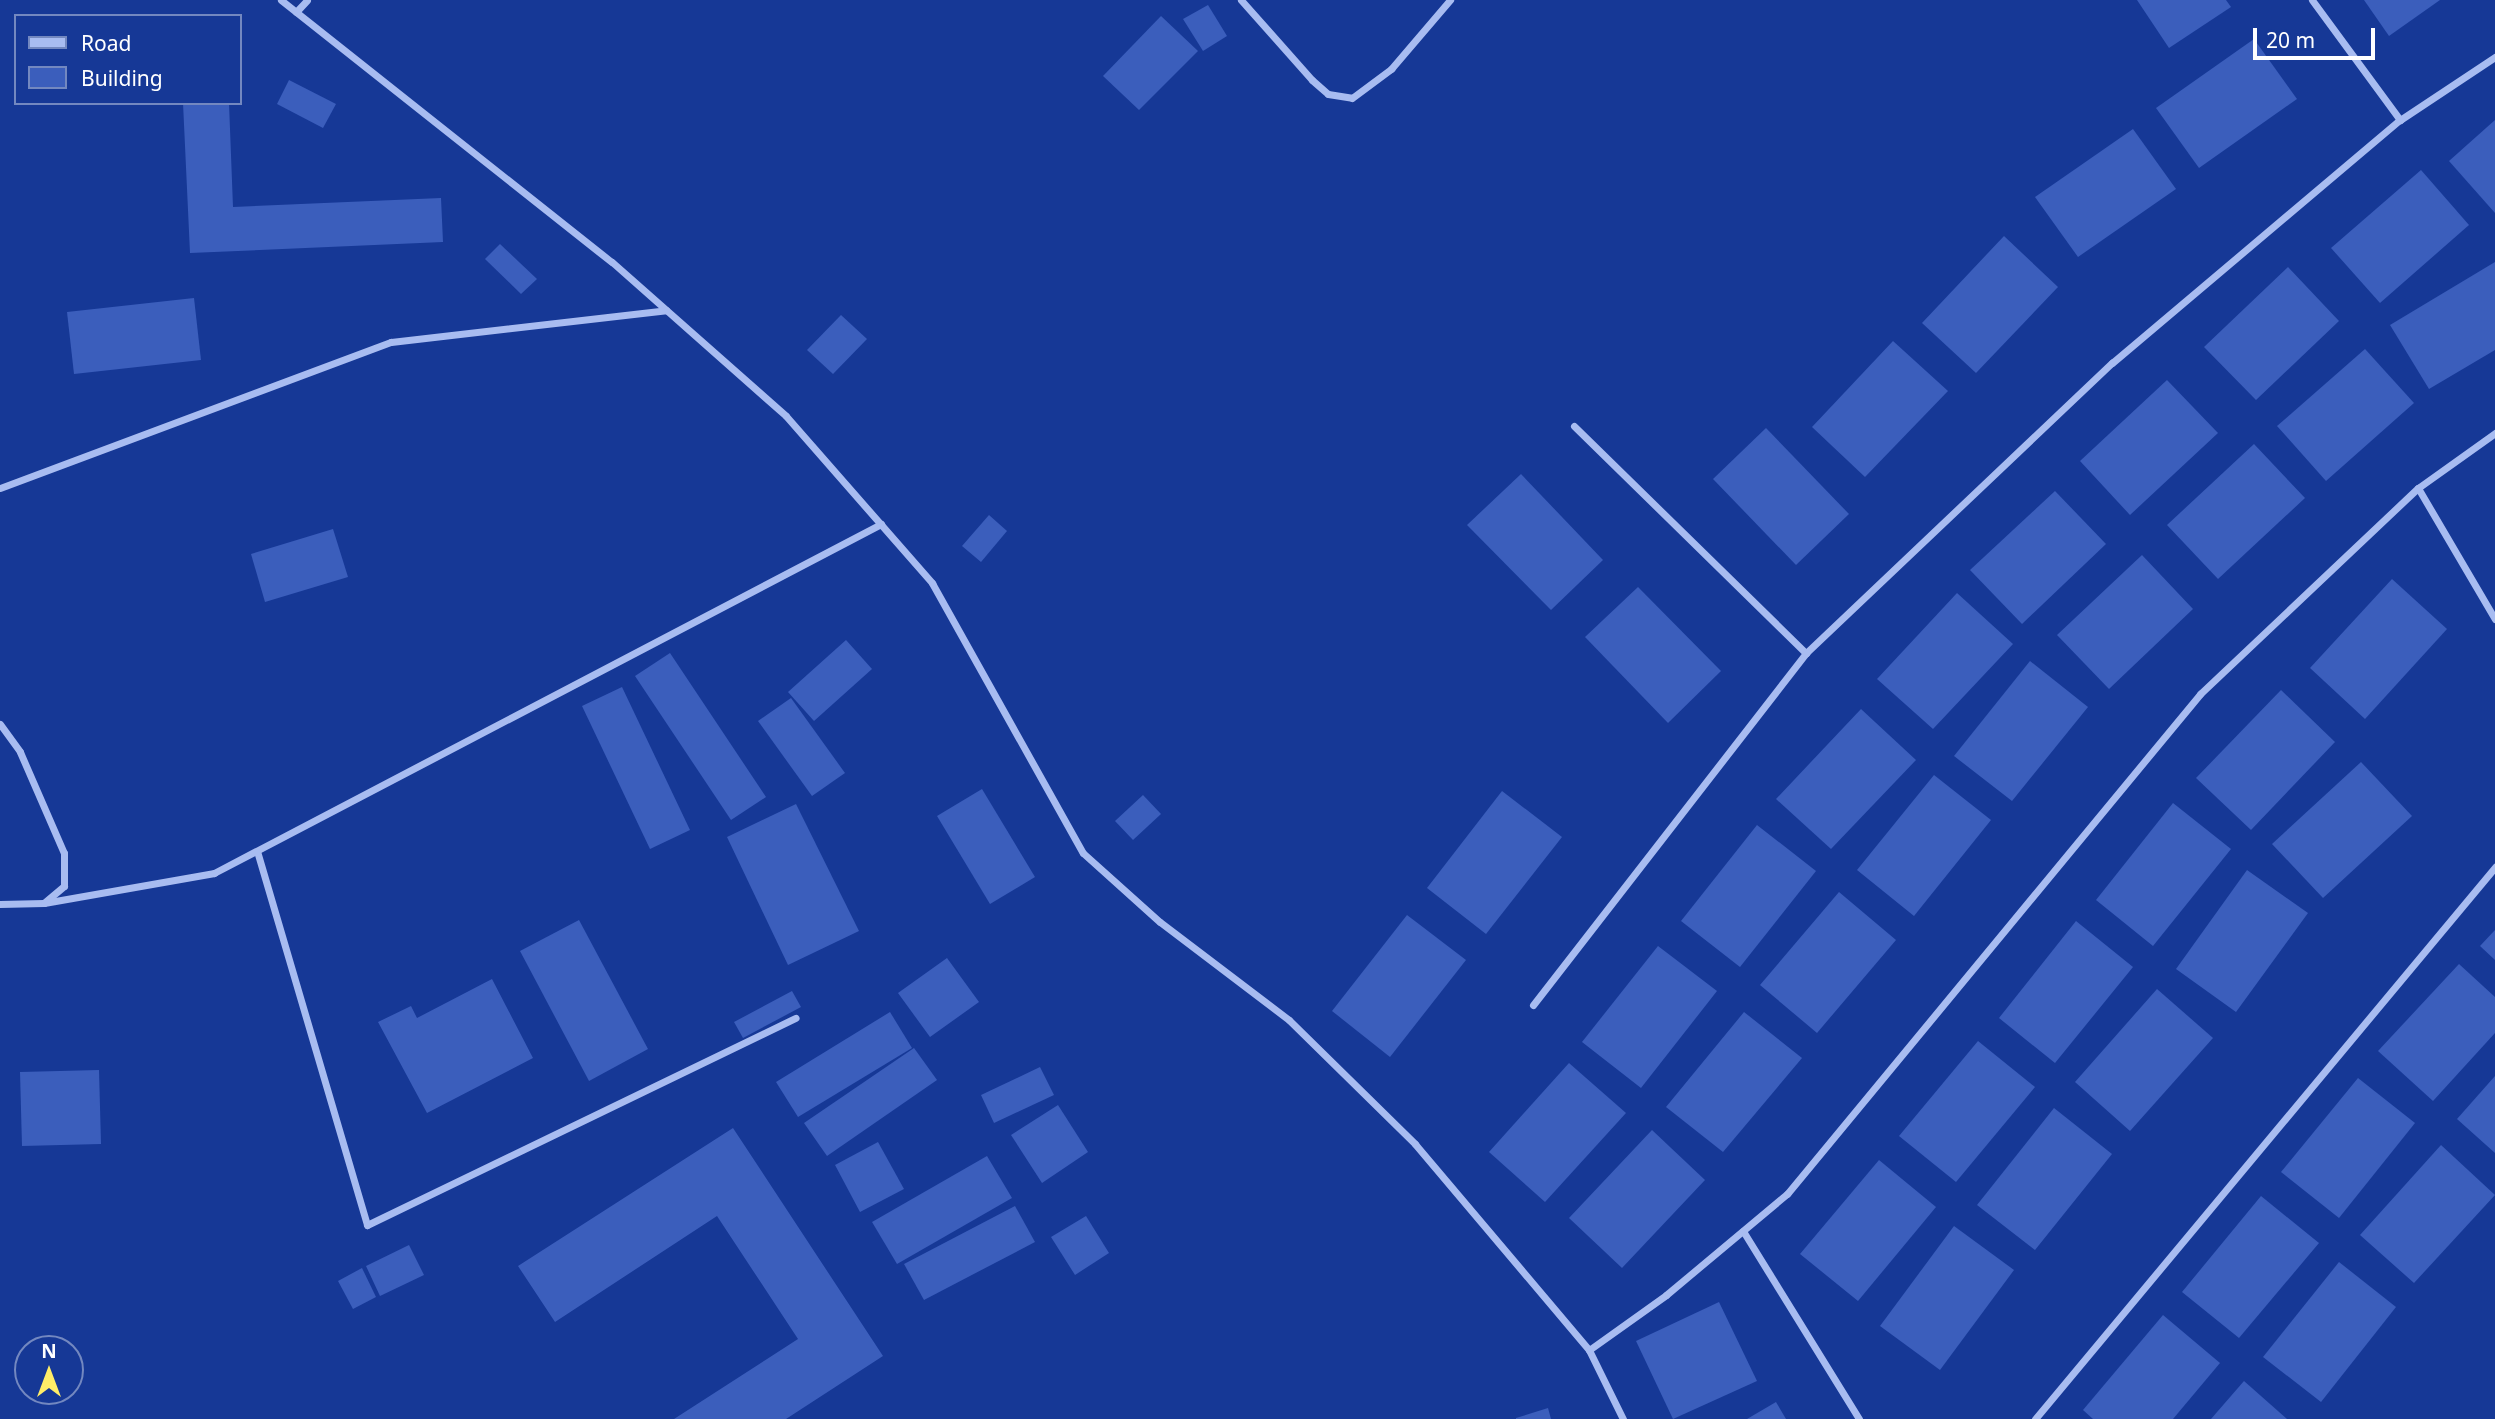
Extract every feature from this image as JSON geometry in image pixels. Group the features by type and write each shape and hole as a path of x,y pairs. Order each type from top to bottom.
{"street":[{"path":"281,0 601,253 786,416 932,583 1083,853 1160,922 1289,1020 1415,1144 1589,1350 1623,1419"},
{"path":"296,12 307,0"},
{"path":"1241,0 1328,94 1352,97 1372,88 1450,0"},
{"path":"2312,0 2400,120"},
{"path":"1533,1005 1806,653 2112,363 2400,120 2495,57"},
{"path":"0,488 391,342 666,310"},
{"path":"1574,426 1806,653"},
{"path":"1589,1350 1666,1295 1787,1194 2200,694 2418,488 2495,433"},
{"path":"2418,488 2495,619"},
{"path":"0,904 44,902 214,873 881,524"},
{"path":"0,724 19,752 64,853 64,886 44,902"},
{"path":"257,851 367,1224 796,1018"},
{"path":"2035,1419 2495,867"},
{"path":"1743,1231 1859,1419"}],"building":[{"path":"2137,0 2226,0 2231,7 2169,48"},
{"path":"2364,0 2440,0 2389,36"},
{"path":"1208,5 1227,36 1203,51 1183,19"},
{"path":"1161,16 1198,51 1139,110 1103,76"},
{"path":"2254,39 2297,99 2199,168 2156,108"},
{"path":"289,80 336,104 323,128 277,104"},
{"path":"183,105 229,105 233,207 441,198 443,242 190,253"},
{"path":"2495,120 2495,213 2449,161"},
{"path":"2133,129 2176,189 2078,257 2035,197"},
{"path":"2421,170 2469,225 2380,303 2331,248"},
{"path":"2004,236 2058,287 1976,373 1922,323"},
{"path":"500,244 537,279 521,294 485,259"},
{"path":"2495,262 2495,350 2429,389 2390,325"},
{"path":"2288,267 2339,321 2256,400 2204,347"},
{"path":"194,298 201,360 74,374 67,312"},
{"path":"841,315 867,339 833,374 807,350"},
{"path":"1893,341 1948,391 1865,477 1812,427"},
{"path":"2365,349 2414,403 2326,481 2277,426"},
{"path":"2167,380 2218,433 2130,515 2080,461"},
{"path":"1766,428 1849,514 1796,565 1713,479"},
{"path":"2254,444 2305,498 2218,579 2167,525"},
{"path":"1521,474 1603,560 1551,610 1467,525"},
{"path":"2055,491 2106,544 2022,624 1970,570"},
{"path":"989,515 1007,531 981,562 962,546"},
{"path":"333,529 348,577 265,602 251,554"},
{"path":"2142,555 2193,609 2109,689 2057,635"},
{"path":"2392,579 2447,629 2365,719 2310,668"},
{"path":"1638,587 1721,671 1668,723 1585,637"},
{"path":"1957,593 2013,644 1933,729 1877,679"},
{"path":"846,640 872,669 814,721 788,692"},
{"path":"670,653 766,797 731,820 635,676"},
{"path":"2030,661 2088,707 2012,801 1954,756"},
{"path":"622,687 690,830 650,849 582,706"},
{"path":"2281,690 2335,742 2251,830 2196,778"},
{"path":"791,698 845,773 812,796 758,721"},
{"path":"1861,709 1916,760 1831,849 1776,799"},
{"path":"2361,762 2412,816 2323,898 2272,844"},
{"path":"1934,775 1991,820 1914,916 1857,870"},
{"path":"982,789 1035,877 990,904 937,816"},
{"path":"1502,791 1562,837 1486,934 1427,888"},
{"path":"1143,795 1161,814 1133,840 1115,821"},
{"path":"2173,803 2231,849 2153,946 2096,900"},
{"path":"796,804 859,931 788,965 727,837"},
{"path":"1757,825 1816,871 1740,967 1681,921"},
{"path":"2247,870 2308,913 2236,1012 2176,969"},
{"path":"1839,892 1896,940 1817,1033 1760,985"},
{"path":"1407,915 1466,960 1390,1057 1332,1011"},
{"path":"579,920 648,1049 589,1081 520,951"},
{"path":"2076,921 2133,967 2055,1063 1999,1018"},
{"path":"2495,930 2495,960 2480,946"},
{"path":"1658,946 1717,991 1641,1088 1582,1042"},
{"path":"947,958 979,1002 930,1037 898,993"},
{"path":"2459,964 2495,997 2495,1033 2433,1101 2378,1051"},
{"path":"492,979 533,1058 427,1113 378,1022 411,1006 417,1018"},
{"path":"2157,989 2213,1038 2130,1131 2075,1082"},
{"path":"792,991 801,1007 743,1038 734,1022"},
{"path":"890,1012 912,1048 798,1117 776,1082"},
{"path":"1744,1012 1802,1058 1723,1152 1666,1107"},
{"path":"1978,1041 2035,1087 1956,1182 1899,1136"},
{"path":"914,1048 937,1080 827,1156 804,1123"},
{"path":"1569,1063 1626,1113 1545,1202 1489,1152"},
{"path":"1040,1067 1054,1095 994,1123 981,1095"},
{"path":"99,1070 101,1144 22,1146 20,1072"},
{"path":"2495,1076 2495,1153 2457,1119"},
{"path":"2358,1078 2415,1123 2339,1218 2281,1172"},
{"path":"1058,1105 1088,1152 1042,1183 1011,1135"},
{"path":"2054,1108 2112,1154 2035,1250 1977,1205"},
{"path":"733,1128 883,1356 786,1419 674,1419 798,1339 717,1216 555,1322 518,1266"},
{"path":"1652,1130 1705,1180 1622,1268 1569,1218"},
{"path":"878,1142 904,1189 860,1212 835,1165"},
{"path":"2441,1145 2495,1195 2414,1283 2360,1235"},
{"path":"987,1156 1012,1198 897,1264 872,1222"},
{"path":"1879,1160 1936,1207 1858,1301 1800,1254"},
{"path":"2261,1196 2319,1243 2239,1338 2182,1292"},
{"path":"1015,1206 1035,1242 924,1300 904,1264"},
{"path":"1086,1216 1109,1253 1075,1275 1051,1237"},
{"path":"1954,1226 2014,1270 1940,1370 1880,1326"},
{"path":"409,1245 424,1275 380,1296 366,1266"},
{"path":"2339,1262 2396,1307 2321,1402 2263,1357"},
{"path":"362,1268 376,1297 353,1309 338,1281"},
{"path":"1719,1302 1757,1381 1673,1419 1636,1341"},
{"path":"2163,1315 2220,1363 2173,1419 2093,1419 2083,1410"},
{"path":"2244,1381 2287,1419 2211,1419"},
{"path":"1776,1402 1786,1419 1747,1419"},
{"path":"1548,1408 1551,1419 1516,1419 1516,1418"}]}
